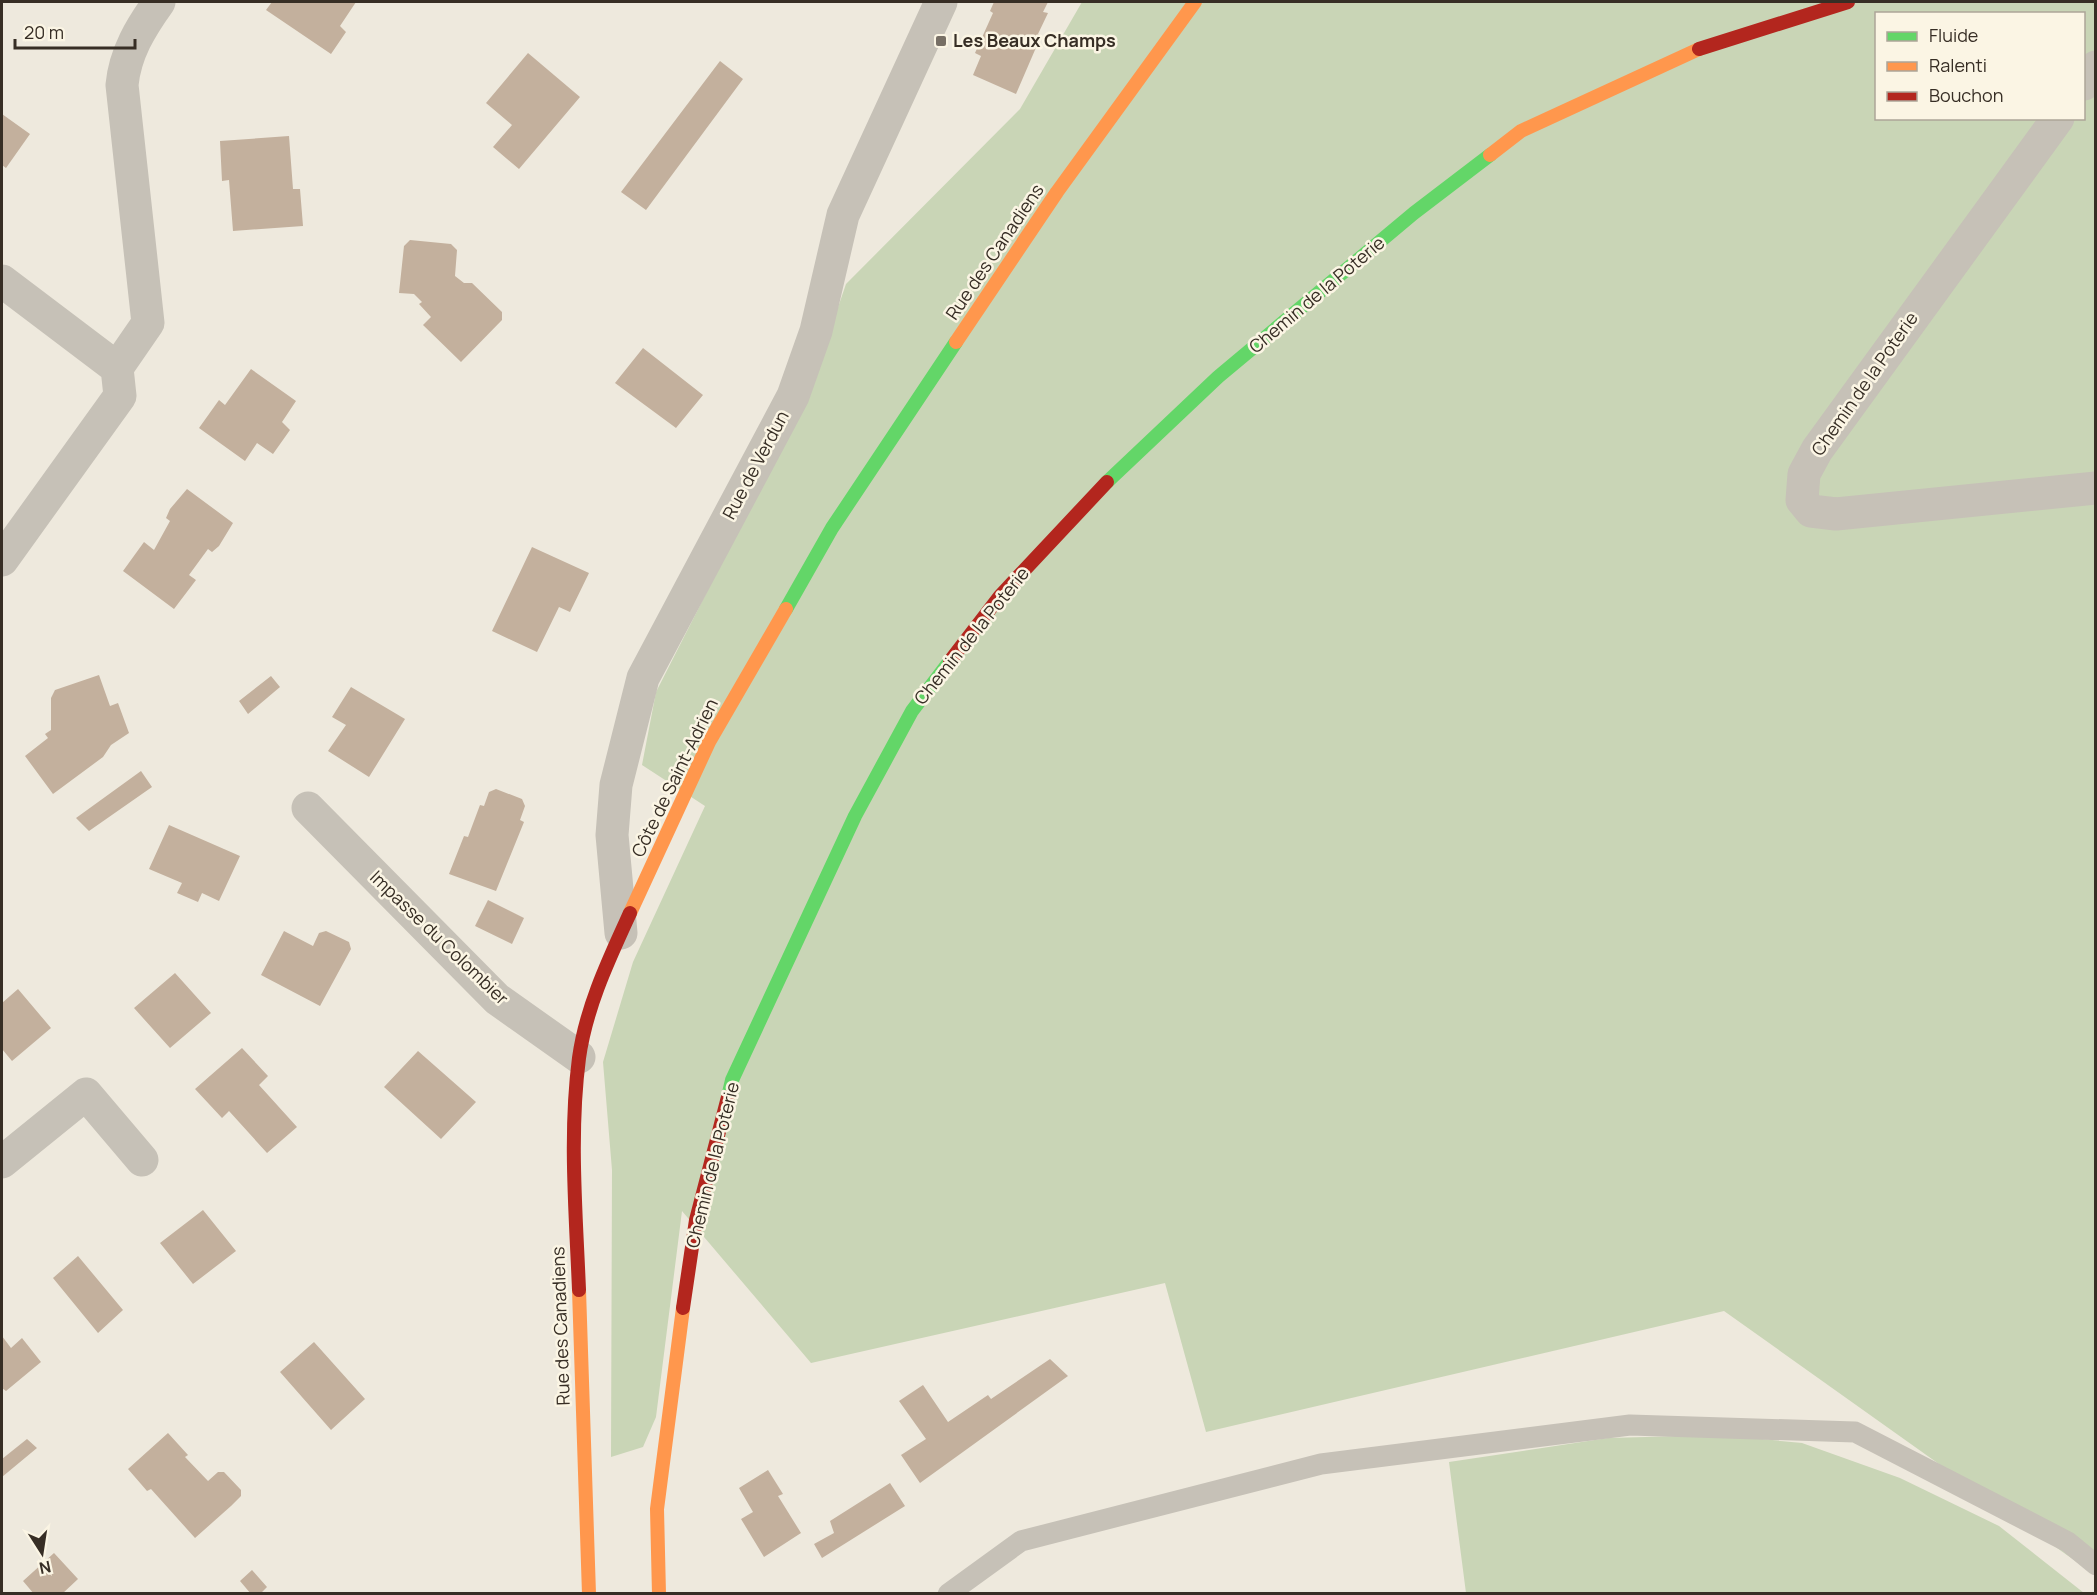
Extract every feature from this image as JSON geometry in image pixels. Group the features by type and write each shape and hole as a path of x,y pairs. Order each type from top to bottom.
{"street":[{"path":"2,560 120,396 117,368 148,323 122,85 124,68 140,28 159,2"},
{"name":"Rue de Verdun","path":"621,933 612,836 615,785 643,678 793,396 816,331 843,215 941,2"},
{"name":"Rue des Canadiens","path":"832,528 1057,192 1195,2"},
{"name":"Chemin de la Poterie","path":"659,1593 657,1509 674,1366 696,1220 732,1080 855,816 912,711 1000,596 1126,464 1218,377 1414,213 1521,131 1690,52 1848,2"},
{"path":"2085,83 2096,68"},
{"name":"Chemin de la Poterie","path":"2057,120 1817,450 1804,474 1802,500 1811,512 1836,514 2096,488"},
{"path":"2,281 117,368"},
{"name":"Côte de Saint-Adrien","path":"579,1057 600,978 710,742 832,528"},
{"name":"Impasse du Colombier","path":"308,808 497,999 579,1057"},
{"name":"Rue des Canadiens","path":"579,1057 575,1101 574,1192 589,1593"},
{"path":"2,1162 86,1094 142,1160"}],"lane":[{"path":"948,1593 1020,1541 1321,1464 1630,1425 1856,1432 2068,1542 2096,1565"}],"green space":[{"path":"1082,2 2095,2 2095,1575 1724,1311 1206,1432 1165,1283 811,1363 682,1211 656,1417 643,1447 611,1457 612,1170 603,1062 633,962 705,806 642,765 656,692 810,389 846,284 1020,109"},
{"path":"1721,1435 1802,1443 1900,1478 1999,1526 2084,1593 1466,1593 1449,1462 1608,1438"}],"building":[{"path":"272,2 356,2 340,26 346,32 331,54 266,10"},
{"path":"994,2 1048,2 1043,12 1048,13 1038,34 1041,36 1016,94 973,75 981,56 975,53 993,13 990,11"},
{"path":"528,53 580,97 519,169 493,147 512,125 486,103"},
{"path":"720,61 743,79 646,210 621,192"},
{"path":"2,114 30,134 6,168 2,165"},
{"path":"289,136 293,189 300,189 303,226 233,231 229,180 222,181 220,141"},
{"path":"410,240 451,244 457,250 455,276 464,283 472,283 502,312 502,320 461,362 423,325 431,317 419,304 422,302 414,294 399,293 404,246"},
{"path":"643,348 703,395 676,428 615,383"},
{"path":"251,369 296,401 282,422 290,430 273,454 257,443 245,461 199,428 219,400 225,405"},
{"path":"187,489 233,523 219,546 212,552 208,549 189,575 196,580 174,609 123,571 144,542 154,550 170,521 166,518 170,509"},
{"path":"532,547 589,573 570,612 559,607 537,652 492,631"},
{"path":"99,675 110,706 118,703 129,733 111,745 103,757 53,794 25,756 48,738 45,734 51,730 51,698 55,690"},
{"path":"271,676 280,687 248,714 239,701"},
{"path":"351,687 405,719 369,777 328,751 346,725 332,717"},
{"path":"141,771 152,787 89,831 76,818"},
{"path":"496,789 522,799 525,806 520,820 524,822 496,891 449,874 464,836 468,837 480,805 484,806 489,792"},
{"path":"169,825 240,856 219,901 202,893 198,902 177,893 182,883 149,869"},
{"path":"488,900 524,918 512,944 475,926"},
{"path":"284,931 313,946 319,933 326,931 349,942 351,949 320,1006 261,975"},
{"path":"175,973 211,1013 170,1048 134,1008"},
{"path":"18,989 51,1028 12,1061 2,1049 2,1003"},
{"path":"242,1048 268,1076 259,1085 297,1127 267,1153 229,1111 222,1118 195,1089"},
{"path":"418,1051 476,1102 441,1139 384,1087"},
{"path":"203,1210 236,1251 193,1284 160,1243"},
{"path":"78,1256 123,1310 98,1333 53,1278"},
{"path":"2,1336 11,1348 22,1338 41,1362 6,1391 2,1388"},
{"path":"314,1342 365,1399 331,1430 280,1372"},
{"path":"1050,1359 1068,1376 920,1483 901,1455 926,1439 899,1401 923,1385 948,1422 988,1395 991,1399"},
{"path":"168,1433 188,1455 185,1457 208,1481 218,1472 224,1472 241,1490 241,1496 195,1538 151,1489 147,1491 128,1469"},
{"path":"27,1439 37,1448 2,1477 2,1459"},
{"path":"768,1470 783,1494 778,1496 801,1533 764,1557 741,1519 753,1512 739,1488"},
{"path":"890,1483 905,1506 822,1558 814,1544 834,1533 830,1521"},
{"path":"54,1553 78,1579 62,1594 34,1594 23,1581"},
{"path":"252,1570 267,1587 260,1594 251,1594 240,1581"}],"traffic: fast":[{"path":"1107,482 1218,377 1414,213 1490,155"},
{"path":"786,609 832,528 956,342"},
{"path":"728,1097 732,1080 855,816 912,711 950,661"}],"traffic: slow":[{"path":"956,342 1057,192 1195,2"},
{"path":"1490,155 1521,131 1699,49"},
{"path":"630,913 709,742 786,609"},
{"path":"579,1290 589,1594"},
{"path":"659,1594 657,1509 683,1308"}],"traffic: jam":[{"path":"1699,49 1848,2"},
{"path":"950,661 1000,596 1107,482"},
{"path":"579,1290 574,1145 579,1058 593,1002 606,966 630,913"},
{"path":"683,1308 696,1220 728,1097"}],"place":[{"name":"Les Beaux Champs","path":"941,41"}]}
